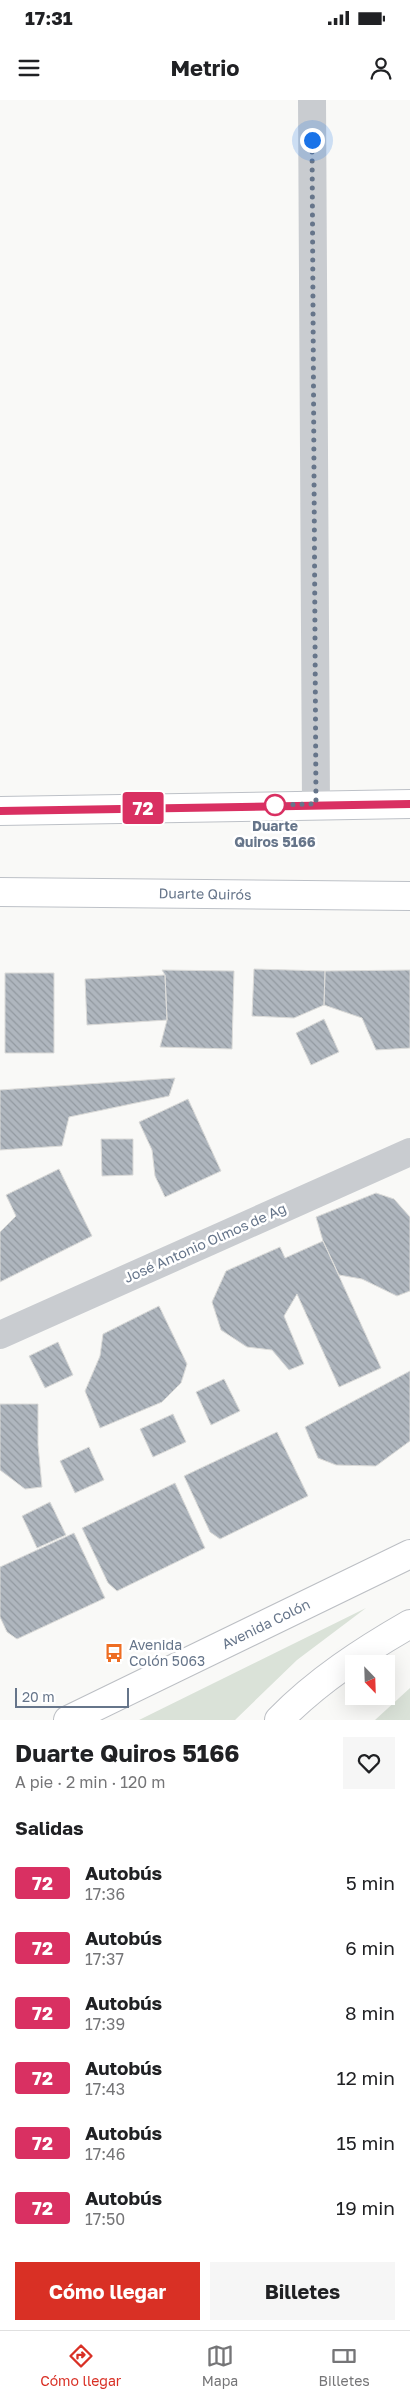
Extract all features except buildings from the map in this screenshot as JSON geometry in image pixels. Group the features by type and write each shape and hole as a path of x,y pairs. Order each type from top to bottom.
{"main road":[{"path":"0,811 316,804 410,804"},
{"name":"Duarte Quirós","path":"0,892 410,896"},
{"name":"Avenida Colón","path":"68,1720 410,1554"},
{"path":"278,1720 325,1680 365,1650 410,1624"}],"street":[{"path":"312,100 316,804"},
{"name":"José Antonio Olmos de Ag","path":"0,1335 410,1152"}],"shaded area":[{"path":"366,1608 297,1660 235,1720 139,1720"},
{"path":"410,1688 410,1720 375,1720 391,1705 395,1705 395,1702"}],"bus line":[{"name":"72","path":"0,811 316,804 410,804"}],"place":[{"name":"Duarte Quiros 5166","path":"275,805"},
{"name":"Avenida Colón 5063","path":"114,1653"}],"route":[{"path":"275,805 316,804 312,140"}]}
